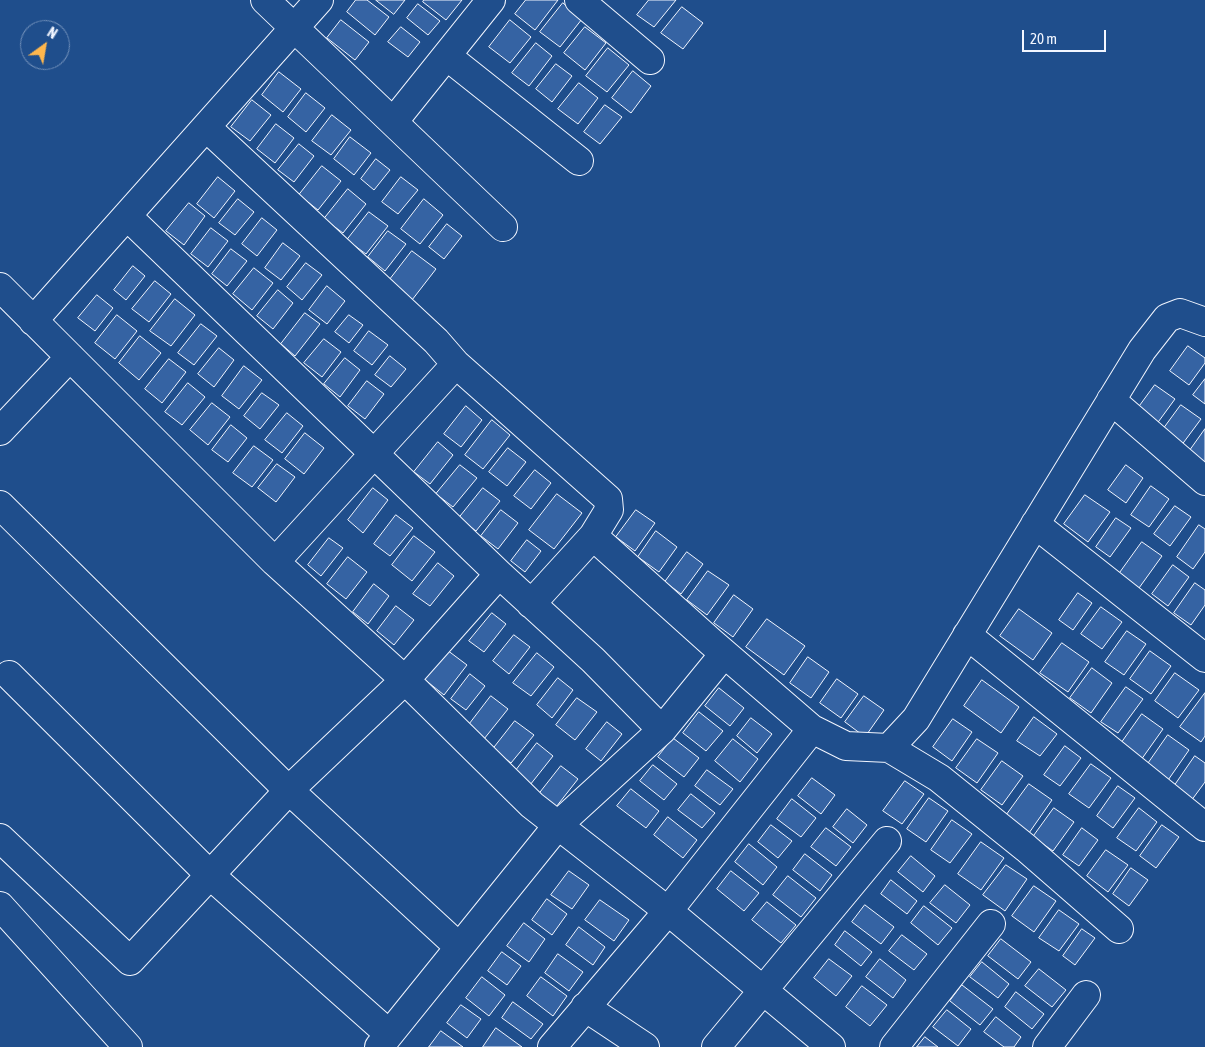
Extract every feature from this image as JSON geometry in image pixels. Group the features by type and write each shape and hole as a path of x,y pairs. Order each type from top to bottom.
{"street":[{"path":"265,0 296,27 503,227"},
{"path":"33,321 320,0"},
{"path":"394,121 448,57 491,0"},
{"path":"579,0 650,60"},
{"path":"448,57 579,161"},
{"path":"206,127 456,364 608,499 608,510 593,536 531,604"},
{"path":"127,216 499,574 593,660 662,730"},
{"path":"0,287 275,562 405,680 532,806 668,911 831,1047"},
{"path":"889,748 916,718 1142,350 1167,318 1180,313 1205,322"},
{"path":"0,431 70,357"},
{"path":"275,562 456,364"},
{"path":"1111,400 1205,481"},
{"path":"0,505 290,789 460,947"},
{"path":"1035,524 1205,658"},
{"path":"593,536 724,654 812,729 846,746 889,748 939,778 1026,848 1119,929"},
{"path":"0,838 130,961 290,789 405,680 499,574"},
{"path":"967,635 1205,827"},
{"path":"9,674 210,875 384,1040 558,825 662,730 724,654"},
{"path":"552,1047 668,911 812,729"},
{"path":"716,1047 765,991 887,842"},
{"path":"0,906 128,1047"},
{"path":"894,1047 991,924"},
{"path":"1046,1047 1086,995"},
{"path":"585,1007 645,1047"}],"building":[{"path":"356,0 367,0 389,17 375,35 347,12"},
{"path":"376,0 405,0 394,14"},
{"path":"424,0 462,0 446,20 423,2"},
{"path":"526,0 558,0 535,30 515,14"},
{"path":"649,0 676,0 654,27 637,15"},
{"path":"563,3 582,19 560,47 540,32"},
{"path":"418,4 440,21 428,35 407,18"},
{"path":"682,7 703,23 683,49 661,33"},
{"path":"341,20 369,42 355,60 327,38"},
{"path":"510,20 531,37 510,63 489,47"},
{"path":"401,27 420,42 408,57 388,42"},
{"path":"585,27 606,43 585,70 564,53"},
{"path":"536,43 552,56 529,86 512,73"},
{"path":"608,48 629,65 607,92 586,76"},
{"path":"556,64 572,76 552,102 536,89"},
{"path":"633,71 651,86 631,113 612,98"},
{"path":"279,72 301,89 283,112 262,95"},
{"path":"579,83 598,98 578,124 558,109"},
{"path":"306,93 325,108 306,132 288,117"},
{"path":"252,100 271,115 250,141 231,127"},
{"path":"605,105 622,117 600,144 584,132"},
{"path":"332,115 351,130 331,155 312,141"},
{"path":"276,124 294,138 275,163 257,149"},
{"path":"350,137 371,153 354,175 334,159"},
{"path":"299,144 314,156 294,182 278,170"},
{"path":"376,159 390,170 374,190 361,179"},
{"path":"322,166 341,181 318,210 299,195"},
{"path":"218,177 235,191 214,218 197,204"},
{"path":"401,177 418,190 398,214 382,202"},
{"path":"348,189 366,204 343,233 324,219"},
{"path":"238,199 254,212 235,235 219,223"},
{"path":"424,199 443,215 420,244 401,229"},
{"path":"189,203 205,216 184,245 166,231"},
{"path":"369,212 388,226 366,254 347,240"},
{"path":"262,218 277,230 257,256 242,244"},
{"path":"447,224 462,236 444,259 429,247"},
{"path":"211,228 228,241 208,267 191,254"},
{"path":"388,231 406,244 385,271 368,257"},
{"path":"283,243 300,256 281,280 265,268"},
{"path":"231,249 247,261 227,286 212,274"},
{"path":"412,251 436,269 412,300 388,282"},
{"path":"306,263 322,275 302,300 287,287"},
{"path":"133,266 145,276 126,300 114,290"},
{"path":"254,268 273,283 252,310 233,294"},
{"path":"155,281 171,294 149,322 132,309"},
{"path":"327,286 345,301 327,324 309,310"},
{"path":"278,290 293,303 273,329 257,316"},
{"path":"97,295 113,308 95,331 78,318"},
{"path":"175,299 195,315 171,346 150,331"},
{"path":"305,313 320,324 295,356 281,344"},
{"path":"117,315 137,331 115,359 95,343"},
{"path":"349,315 363,325 349,343 335,332"},
{"path":"201,324 217,336 194,365 178,353"},
{"path":"369,331 388,345 372,365 354,351"},
{"path":"140,336 161,353 139,380 119,363"},
{"path":"324,339 341,352 322,377 304,363"},
{"path":"1188,346 1205,358 1205,363 1189,385 1170,371"},
{"path":"219,348 234,360 214,387 198,374"},
{"path":"390,356 406,369 391,387 375,375"},
{"path":"345,358 360,370 340,397 324,384"},
{"path":"169,359 186,372 162,403 145,389"},
{"path":"244,366 262,380 239,409 222,396"},
{"path":"1205,379 1205,404 1193,395"},
{"path":"367,381 384,394 365,419 348,406"},
{"path":"188,383 205,397 182,425 165,412"},
{"path":"1155,385 1175,399 1156,425 1136,411"},
{"path":"262,393 279,405 260,429 244,416"},
{"path":"212,403 230,417 208,445 190,430"},
{"path":"1181,405 1201,419 1178,450 1159,435"},
{"path":"466,406 482,420 461,447 444,434"},
{"path":"287,413 303,426 282,453 265,440"},
{"path":"492,420 510,435 483,469 465,455"},
{"path":"231,425 247,438 228,462 212,450"},
{"path":"1205,429 1205,469 1186,456"},
{"path":"305,433 324,448 304,474 285,459"},
{"path":"438,442 453,455 430,484 414,472"},
{"path":"254,446 273,460 252,487 233,473"},
{"path":"508,448 526,462 507,486 489,472"},
{"path":"277,464 295,477 276,502 258,488"},
{"path":"460,465 477,478 453,507 436,494"},
{"path":"1126,465 1143,478 1126,503 1108,490"},
{"path":"535,470 551,483 531,509 514,496"},
{"path":"1151,486 1169,499 1149,527 1131,515"},
{"path":"373,488 388,500 363,533 348,520"},
{"path":"483,488 500,501 476,531 459,518"},
{"path":"557,494 582,513 554,549 529,530"},
{"path":"1085,495 1110,512 1088,542 1064,524"},
{"path":"1175,506 1191,517 1170,546 1154,534"},
{"path":"501,510 518,523 498,549 481,536"},
{"path":"636,510 655,523 635,551 616,537"},
{"path":"396,515 413,528 390,556 374,544"},
{"path":"1116,518 1131,528 1110,557 1096,547"},
{"path":"1199,525 1205,529 1205,552 1193,569 1177,557"},
{"path":"656,531 677,547 659,572 638,557"},
{"path":"414,536 435,552 412,581 392,565"},
{"path":"329,538 343,548 321,576 308,565"},
{"path":"527,540 541,551 525,572 511,561"},
{"path":"1142,542 1162,556 1139,588 1119,574"},
{"path":"687,552 703,564 681,594 665,582"},
{"path":"348,557 367,572 346,599 327,584"},
{"path":"438,563 454,576 430,606 413,594"},
{"path":"1173,565 1189,577 1168,606 1152,594"},
{"path":"708,571 729,585 707,615 687,600"},
{"path":"1195,583 1205,590 1205,605 1191,625 1174,613"},
{"path":"374,584 389,596 368,624 353,612"},
{"path":"1078,593 1092,603 1073,630 1059,620"},
{"path":"734,595 753,609 733,637 714,623"},
{"path":"396,606 414,620 394,645 377,631"},
{"path":"1101,607 1122,622 1102,649 1081,634"},
{"path":"1019,609 1052,633 1033,660 1000,636"},
{"path":"492,613 506,624 484,652 469,641"},
{"path":"767,619 805,646 784,675 746,647"},
{"path":"1127,631 1146,644 1124,675 1105,662"},
{"path":"514,635 530,647 509,674 493,661"},
{"path":"1062,643 1089,662 1068,692 1040,673"},
{"path":"447,650 467,665 444,695 424,679"},
{"path":"1150,651 1171,666 1151,694 1130,679"},
{"path":"537,653 554,667 531,696 513,683"},
{"path":"808,657 829,672 811,698 790,683"},
{"path":"1092,668 1112,683 1091,713 1070,698"},
{"path":"1175,673 1199,690 1178,718 1155,701"},
{"path":"470,674 485,686 466,710 451,699"},
{"path":"558,678 573,690 552,718 537,705"},
{"path":"837,679 858,694 841,718 820,703"},
{"path":"982,680 1019,707 1001,733 964,706"},
{"path":"1126,687 1143,699 1118,733 1101,722"},
{"path":"719,688 744,708 730,726 705,706"},
{"path":"1205,693 1205,736 1201,742 1180,727"},
{"path":"491,696 508,709 484,739 468,726"},
{"path":"864,696 884,710 865,737 845,722"},
{"path":"577,698 597,712 575,740 556,725"},
{"path":"699,712 723,731 706,751 683,733"},
{"path":"1142,714 1163,729 1141,760 1120,745"},
{"path":"1034,717 1057,734 1040,756 1017,741"},
{"path":"751,718 772,734 757,753 737,736"},
{"path":"953,719 972,732 952,761 933,747"},
{"path":"515,721 534,735 511,763 493,749"},
{"path":"607,722 622,734 601,761 586,749"},
{"path":"1168,735 1189,750 1166,783 1145,768"},
{"path":"673,738 699,758 684,777 658,757"},
{"path":"733,739 758,759 740,782 715,761"},
{"path":"977,739 998,753 977,783 956,768"},
{"path":"537,743 553,756 530,785 514,773"},
{"path":"1065,746 1081,758 1060,786 1044,775"},
{"path":"1195,756 1205,763 1205,782 1191,801 1173,788"},
{"path":"1002,761 1023,776 1002,805 981,790"},
{"path":"1091,764 1111,778 1089,808 1069,794"},
{"path":"653,765 677,784 664,800 640,781"},
{"path":"561,766 578,779 556,807 539,794"},
{"path":"707,770 733,789 720,805 695,786"},
{"path":"812,778 835,795 821,814 798,796"},
{"path":"905,781 924,794 902,824 883,811"},
{"path":"1029,784 1052,800 1029,833 1005,817"},
{"path":"1118,786 1135,798 1113,828 1097,816"},
{"path":"631,789 659,811 646,828 617,806"},
{"path":"691,794 715,813 702,828 678,810"},
{"path":"929,798 948,811 926,842 907,829"},
{"path":"792,799 816,818 801,837 777,819"},
{"path":"1054,808 1074,822 1053,851 1033,837"},
{"path":"1139,808 1157,822 1136,851 1117,838"},
{"path":"847,809 867,825 853,843 833,827"},
{"path":"668,817 697,840 683,858 654,835"},
{"path":"952,820 972,834 950,863 931,850"},
{"path":"771,825 792,841 778,858 758,842"},
{"path":"1162,825 1179,837 1156,868 1140,856"},
{"path":"826,828 851,847 836,866 811,847"},
{"path":"1082,828 1098,840 1079,866 1063,855"},
{"path":"981,842 1004,858 981,890 958,874"},
{"path":"749,844 777,867 763,885 735,862"},
{"path":"1106,850 1128,865 1108,892 1087,876"},
{"path":"805,854 832,875 820,891 793,870"},
{"path":"911,856 935,876 923,892 898,872"},
{"path":"1006,865 1027,879 1005,911 983,895"},
{"path":"1131,868 1148,880 1129,906 1113,894"},
{"path":"569,871 589,885 572,909 551,895"},
{"path":"731,871 759,893 744,911 717,889"},
{"path":"788,876 816,898 801,917 773,895"},
{"path":"891,880 917,901 907,914 881,894"},
{"path":"945,885 970,905 956,923 930,903"},
{"path":"1034,886 1056,901 1034,932 1012,916"},
{"path":"547,899 567,914 552,935 532,920"},
{"path":"600,900 629,920 614,941 585,920"},
{"path":"767,902 796,925 781,943 752,920"},
{"path":"865,905 894,927 881,944 852,922"},
{"path":"924,906 952,928 938,945 911,923"},
{"path":"1059,910 1079,924 1059,951 1039,938"},
{"path":"524,923 545,939 529,962 507,946"},
{"path":"579,927 605,947 593,965 566,945"},
{"path":"1082,929 1095,938 1075,965 1063,956"},
{"path":"845,931 872,952 861,966 835,945"},
{"path":"902,935 927,954 914,970 889,951"},
{"path":"1001,939 1031,962 1018,979 988,956"},
{"path":"502,952 521,966 507,985 488,971"},
{"path":"558,954 583,972 569,991 545,973"},
{"path":"829,959 852,976 836,996 814,978"},
{"path":"880,959 906,980 893,998 866,977"},
{"path":"982,962 1009,984 998,998 970,977"},
{"path":"1039,969 1066,990 1052,1007 1025,986"},
{"path":"482,977 505,995 489,1016 466,998"},
{"path":"541,977 567,996 553,1016 527,996"},
{"path":"962,985 993,1009 980,1025 950,1001"},
{"path":"862,986 887,1005 870,1026 846,1007"},
{"path":"1016,992 1044,1014 1032,1029 1005,1007"},
{"path":"513,1002 543,1024 531,1039 502,1018"},
{"path":"461,1005 481,1019 467,1038 447,1023"},
{"path":"947,1010 971,1029 958,1046 933,1027"},
{"path":"996,1017 1021,1037 1014,1047 1004,1047 984,1032"},
{"path":"496,1028 522,1047 483,1047"},
{"path":"441,1031 463,1047 429,1047"},
{"path":"925,1037 938,1047 917,1047"}]}
